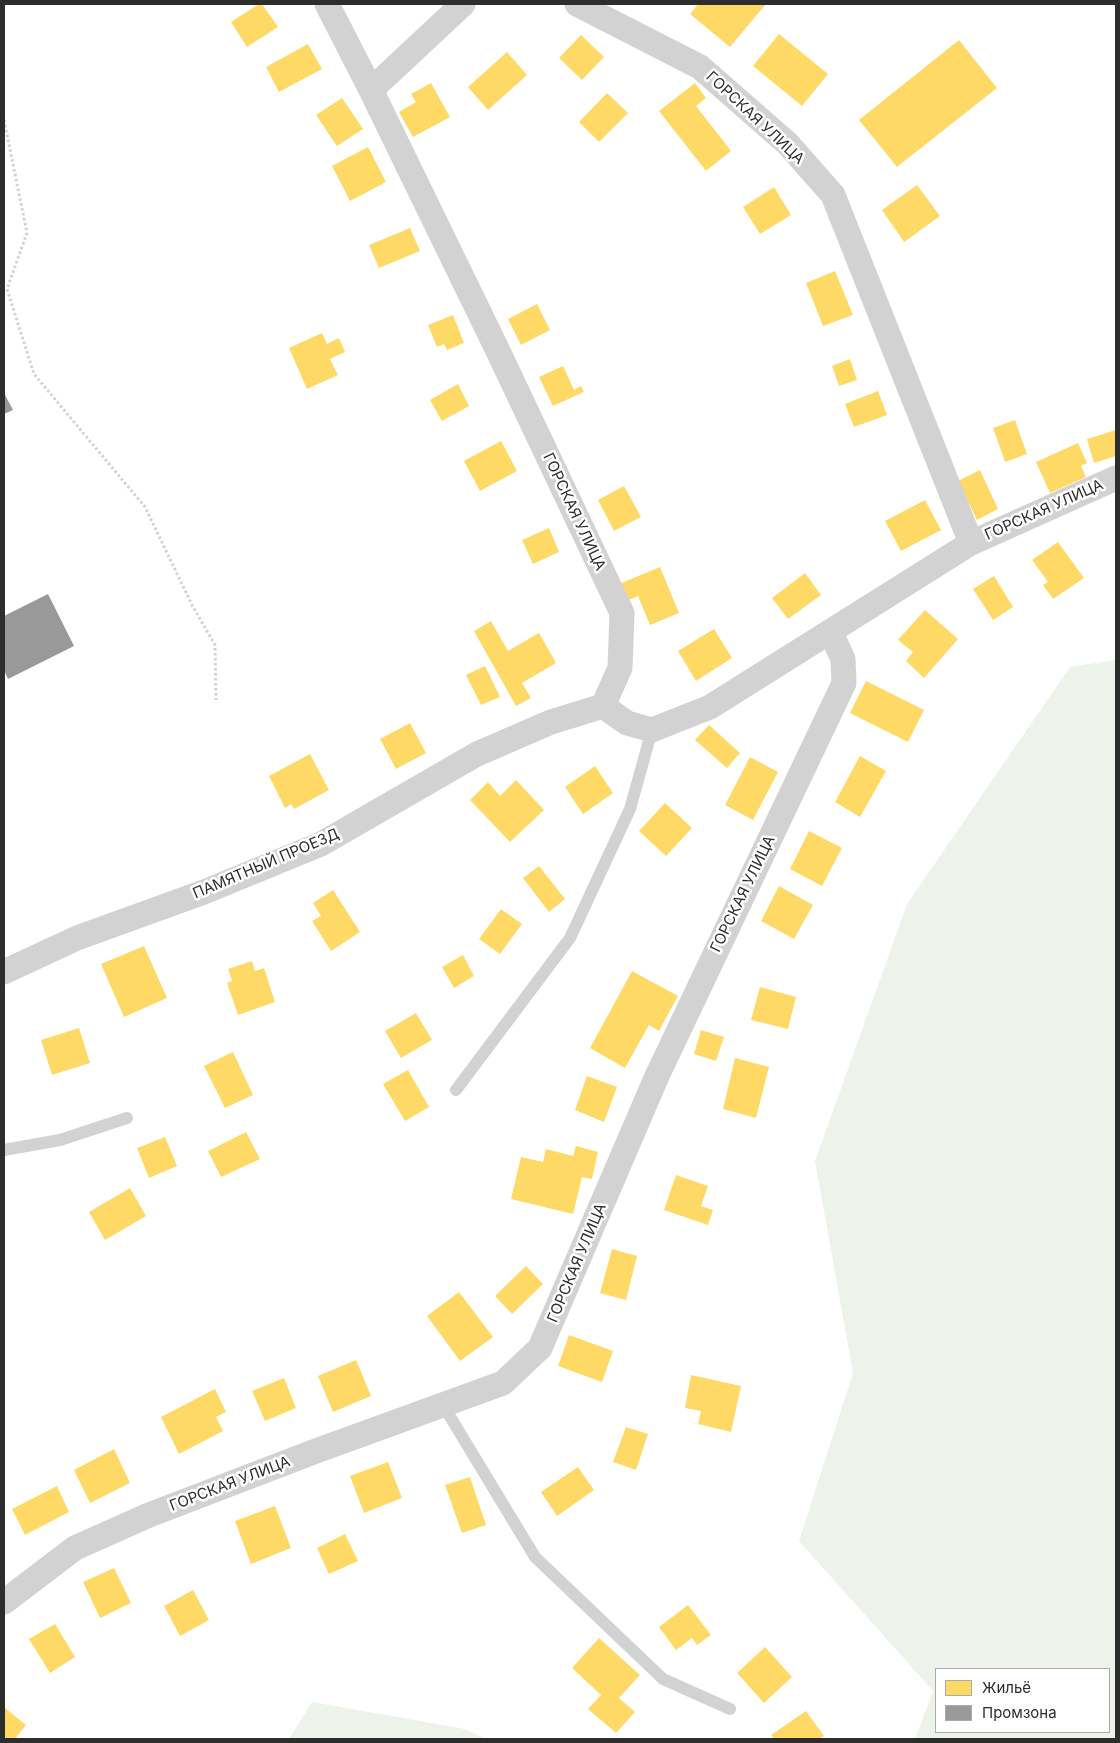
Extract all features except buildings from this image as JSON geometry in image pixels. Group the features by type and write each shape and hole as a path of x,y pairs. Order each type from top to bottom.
{"street":[{"name":"ГОРСКАЯ УЛИЦА","path":"326,4 371,90 498,351 622,614 620,668 603,706"},
{"path":"371,90 462,4"},
{"name":"ГОРСКАЯ УЛИЦА","path":"577,4 700,67 788,144 833,195 971,543"},
{"name":"ГОРСКАЯ УЛИЦА","path":"652,730 710,707 831,633 971,543 1116,478"},
{"name":"ГОРСКАЯ УЛИЦА","path":"4,1602 75,1548 149,1514 503,1383 540,1348 656,1076 844,683 843,660 831,633"},
{"path":"603,706 627,723 652,730"},
{"name":"ПАМЯТНЫЙ ПРОЕЗД","path":"4,972 77,938 204,892 321,844 477,754 551,722 603,706"}],"lane":[{"path":"456,1090 570,938 630,809 652,730"},
{"path":"4,1150 60,1140 127,1118"},
{"path":"443,1405 535,1557 663,1679 730,1709"}],"path":[{"path":"4,120 27,233 7,289 34,374 145,507 192,605 215,646 216,700"}],"shaded area":[{"path":"1116,660 1116,1739 915,1739 933,1691 799,1541 853,1373 815,1161 907,904 1070,667"},
{"path":"312,1702 465,1729 486,1739 289,1739"}]}
